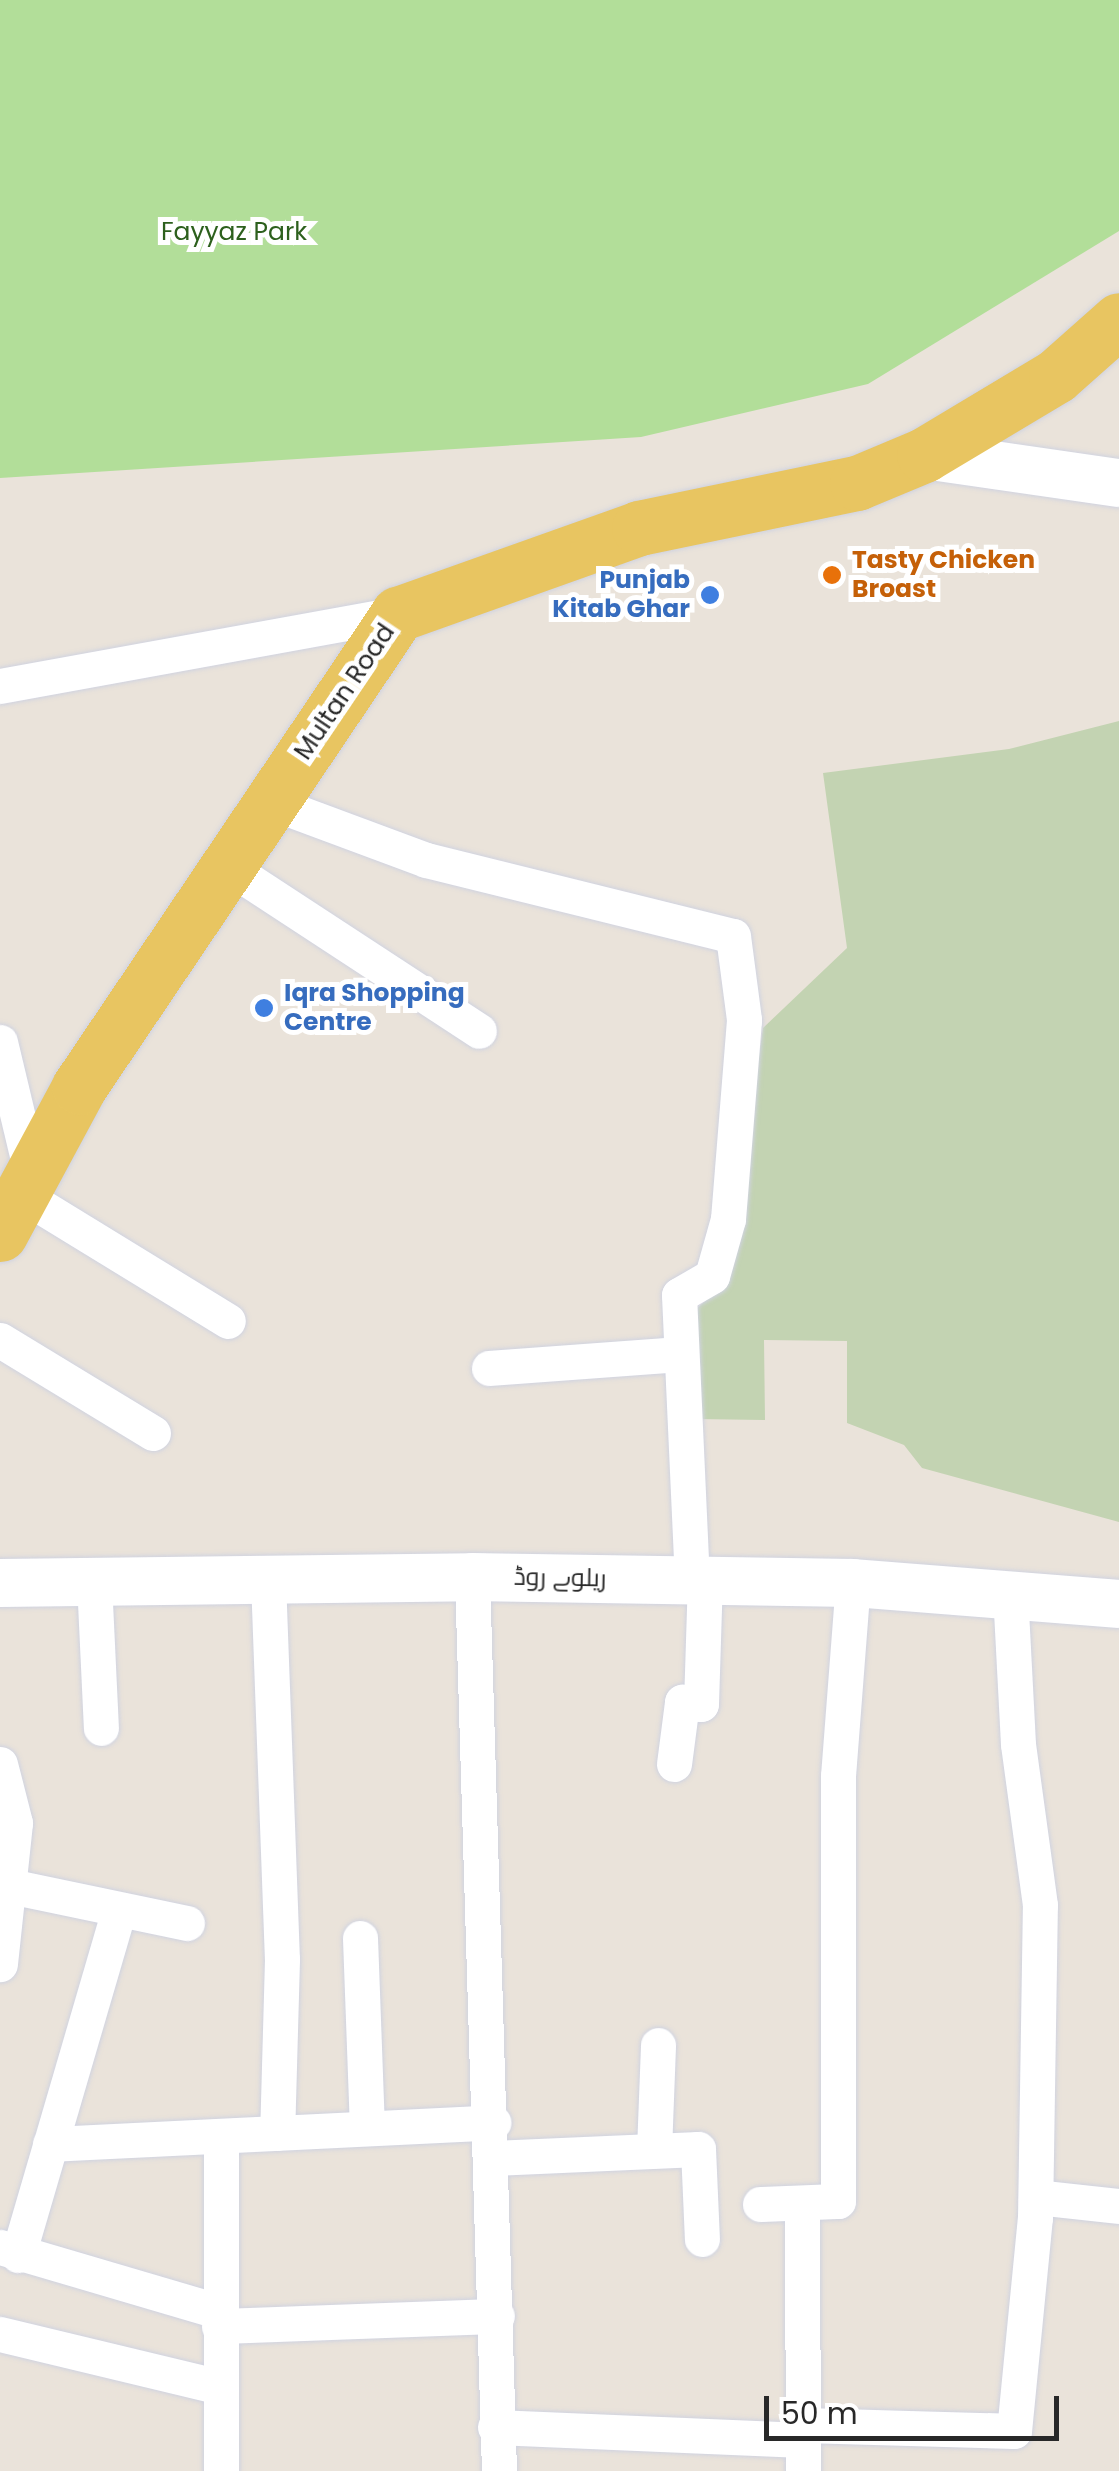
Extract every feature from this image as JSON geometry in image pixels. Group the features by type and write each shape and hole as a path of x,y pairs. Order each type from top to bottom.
{"main road":[{"name":"Multan Road","path":"12,1214 79,1087 398,614 639,528 857,483 924,455 1056,376 1119,320"},
{"path":"924,455 1119,483"},
{"name":"ریلوے روڈ","path":"0,1583 472,1577 698,1580 1010,1591 1119,1604"}],"street":[{"path":"0,686 398,614"},
{"path":"270,802 426,860 733,936 744,1020 728,1220 712,1276 679,1296 679,1354 698,1580 701,1704 682,1702 674,1764"},
{"path":"226,866 479,1031"},
{"path":"0,1042 12,1214 228,1321"},
{"path":"0,1340 154,1433"},
{"path":"489,1368 679,1354"},
{"path":"472,1577 492,2122 495,2427 499,2471"},
{"path":"268,1579 282,1958 277,2133"},
{"path":"94,1581 101,1728"},
{"path":"760,2204 838,2202 838,1776 853,1583"},
{"path":"495,2427 803,2445 1014,2431 1036,2198 1040,1905 1018,1744 1010,1591"},
{"path":"0,1764 14,1823 0,1964"},
{"path":"6,1884 118,1912 188,1924"},
{"path":"118,1912 50,2144 9,2251 218,2319 496,2316"},
{"path":"360,1938 367,2128"},
{"path":"654,2150 658,2046"},
{"path":"50,2144 492,2122"},
{"path":"221,2136 221,2471"},
{"path":"493,2158 698,2149 702,2240"},
{"path":"1036,2198 1119,2206"},
{"path":"802,2202 803,2445"},
{"path":"0,2334 218,2386"}],"green space":[{"name":"Fayyaz Park","path":"0,0 1119,0 1119,231 868,384 641,437 0,478"},
{"path":"1119,721 1119,1522 922,1468 904,1445 847,1423 847,1341 764,1340 765,1420 696,1419 694,1311 726,1282 763,1028 847,948 823,773 1009,749"}],"place":[{"name":"Tasty Chicken Broast","path":"832,575"},
{"name":"Punjab Kitab Ghar","path":"710,595"},
{"name":"Iqra Shopping Centre","path":"264,1008"}]}
